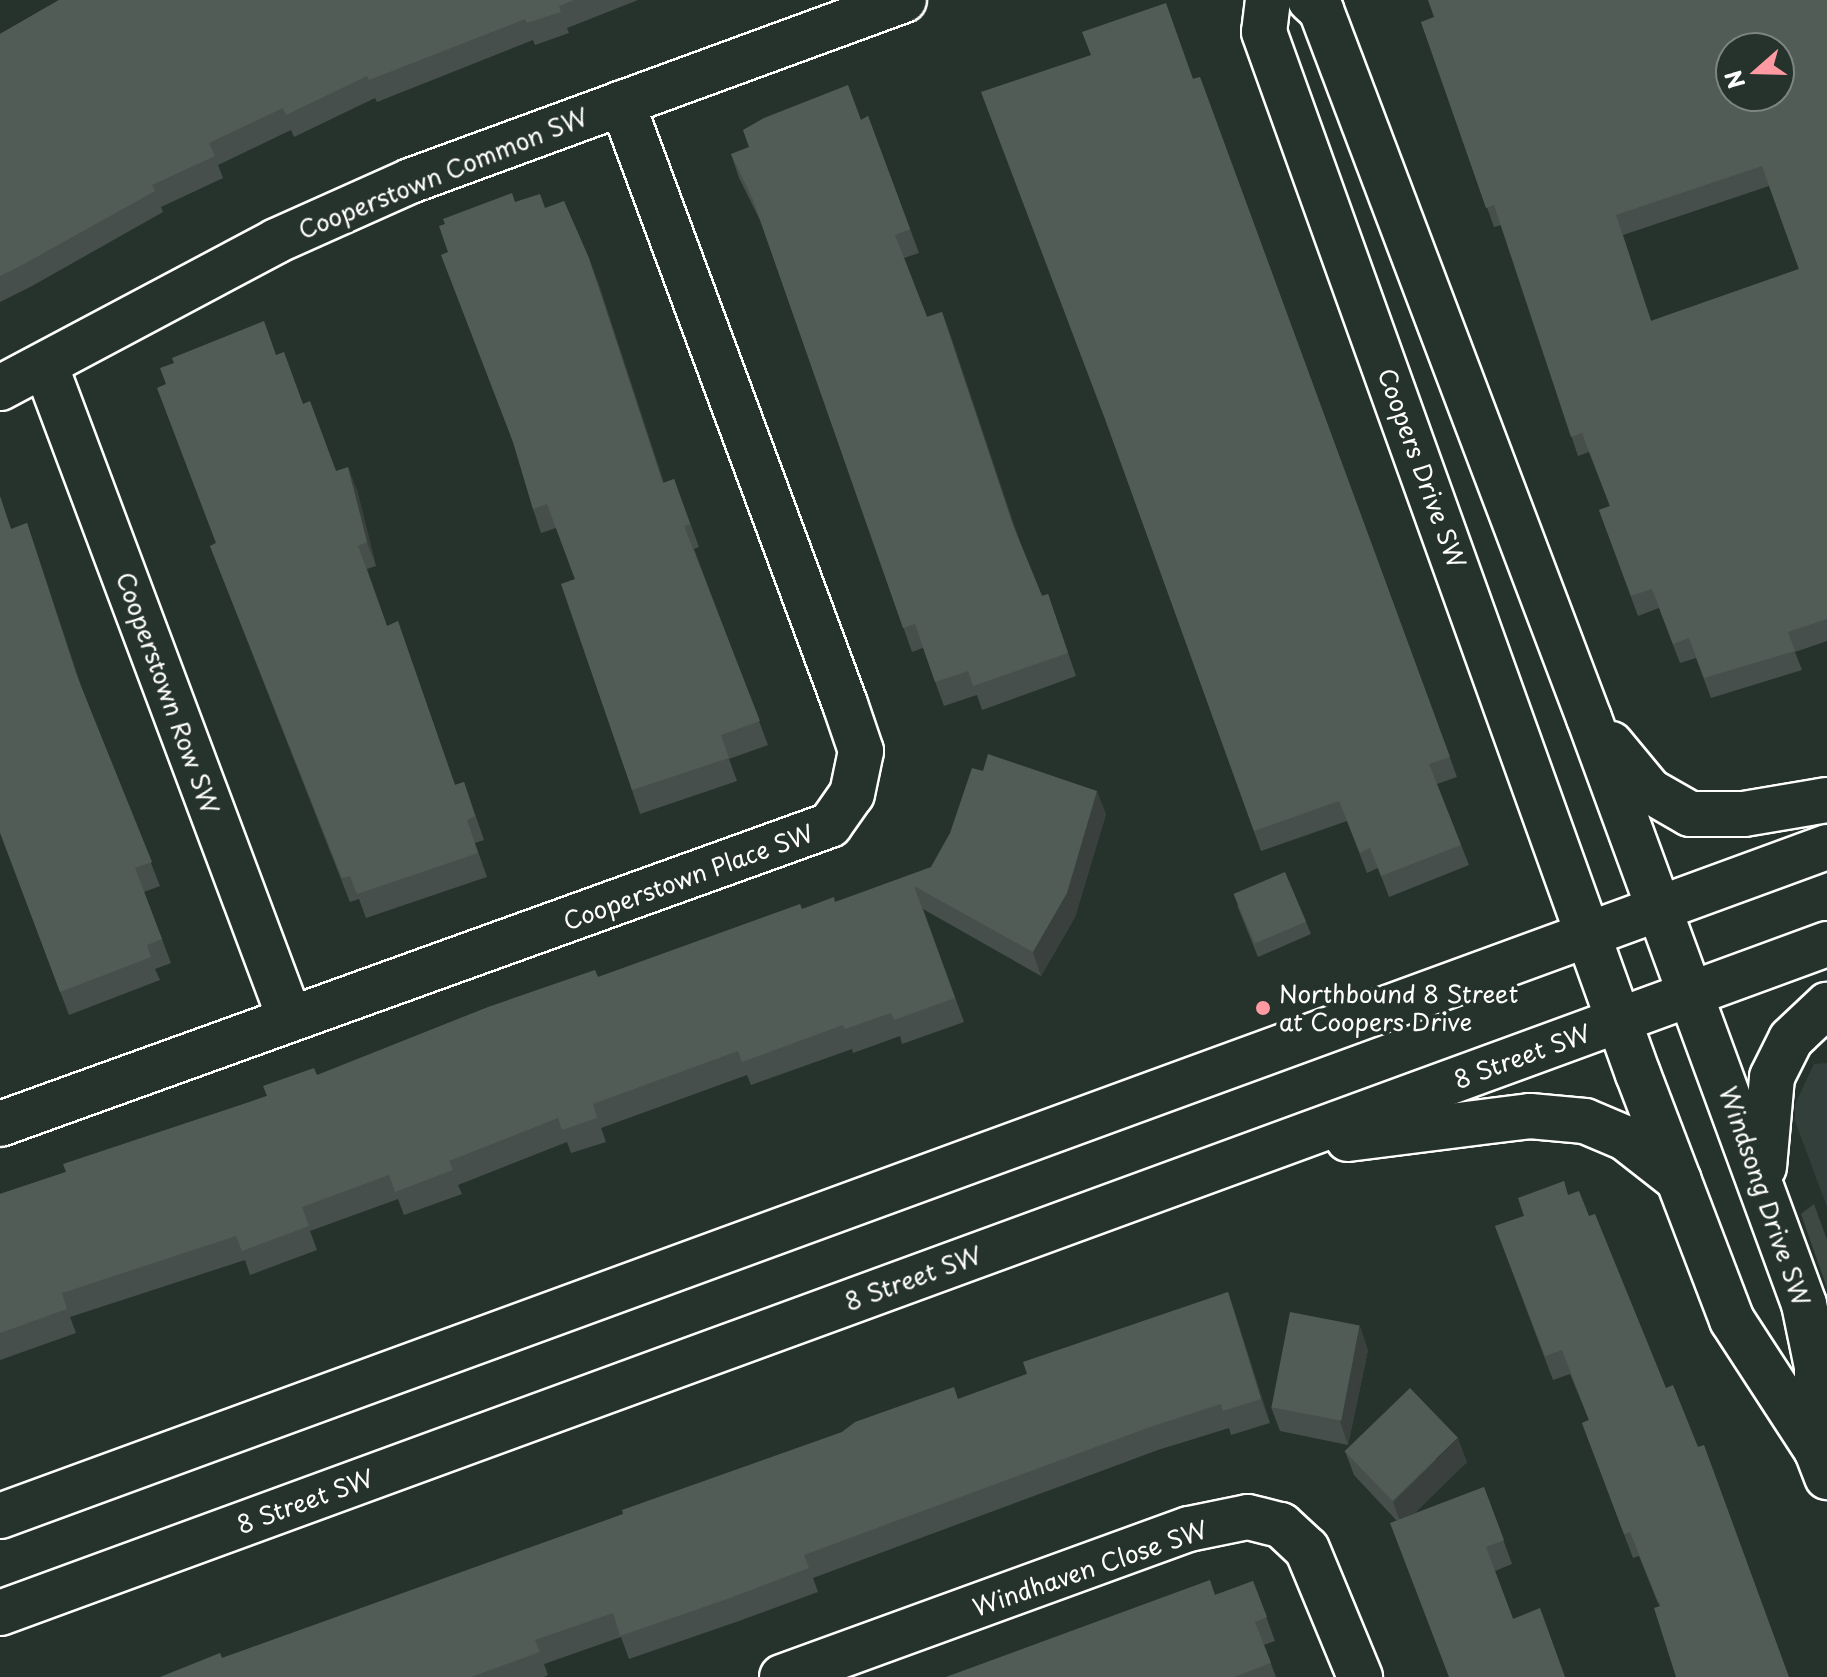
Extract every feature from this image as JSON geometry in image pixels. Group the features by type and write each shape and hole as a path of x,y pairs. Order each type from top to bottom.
{"street":[{"name":"Cooperstown Common SW","path":"0,388 46,367 324,218 622,103 904,0"},
{"name":"Coopers Drive SW","path":"1268,0 1264,32 1619,1020"},
{"path":"1310,0 1321,10 1662,909"},
{"name":"Cooperstown Place SW","path":"0,1124 830,825 852,794 861,751 622,103"},
{"name":"Cooperstown Row SW","path":"46,367 290,1019"},
{"path":"1589,718 1650,791 1690,814 1744,814 1827,800"},
{"path":"0,1516 1827,847"},
{"name":"Windsong Drive SW","path":"1662,909 1804,1304 1817,1367 1822,1464"},
{"name":"8 Street SW","path":"0,1613 1827,944"},
{"path":"1764,1194 1764,1124 1772,1077 1791,1039 1827,1005"},
{"name":"Windsong Drive SW","path":"1619,1020 1732,1320 1822,1464"},
{"path":"1258,1151 1530,1116 1585,1121 1625,1138 1680,1181"},
{"name":"Windhaven Close SW","path":"782,1677 1189,1529 1248,1517 1281,1525 1307,1549 1360,1677"}],"shaded area":[{"path":"1827,1063 1827,1207 1795,1121 1795,1104 1814,1064"},
{"path":"1814,1204 1827,1240 1827,1288 1801,1214"}],"building":[{"path":"59,0 574,0 559,6 561,12 527,23 525,19 369,80 367,76 286,115 283,108 209,143 215,156 152,185 155,191 0,276 0,34"},
{"path":"1428,0 1827,0 1827,619 1788,632 1795,651 1704,678 1689,638 1673,644 1652,589 1631,596 1599,510 1610,506 1582,433 1571,437 1494,205 1486,208 1421,22 1434,17","holes":["1762,166 1799,269 1651,321 1616,215"]},
{"path":"1166,3 1193,79 1200,77 1450,757 1429,764 1461,845 1381,876 1370,848 1360,853 1339,801 1254,831 1105,419 981,92 1091,55 1082,32"},
{"path":"848,85 861,120 868,116 910,229 895,235 927,317 942,312 1013,525 1042,596 1048,594 1068,653 973,686 968,671 935,682 915,624 903,628 753,200 731,154 749,147 743,130 764,118"},
{"path":"512,193 515,202 540,194 545,208 564,201 589,258 663,483 674,479 690,524 684,526 760,721 721,735 729,758 632,790 561,584 575,579 547,504 533,509 513,442 441,255 448,252 439,226 445,224 443,219"},
{"path":"264,321 276,355 284,352 303,404 310,401 336,471 348,467 367,542 358,546 387,626 398,621 455,785 464,782 475,816 467,820 478,853 357,894 350,876 342,878 210,546 216,543 157,388 166,384 160,368 174,363 172,358"},
{"path":"0,496 11,529 27,523 76,674 152,862 135,868 162,939 147,945 151,957 60,992 0,832"},
{"path":"988,754 1097,791 1067,893 1033,952 914,886 955,998 894,1020 891,1013 845,1029 843,1025 742,1062 738,1051 593,1104 597,1118 562,1130 558,1118 449,1161 453,1170 395,1192 389,1175 302,1207 309,1226 242,1251 236,1236 62,1293 67,1309 0,1333 0,1194 66,1172 63,1164 267,1096 263,1086 314,1068 317,1075 488,1007 595,970 598,977 800,904 802,909 834,897 835,902 931,867 950,833 972,768 983,771"},
{"path":"1285,872 1306,922 1255,944 1233,894"},
{"path":"1564,1181 1568,1195 1579,1191 1589,1216 1595,1214 1666,1388 1673,1385 1698,1447 1704,1445 1789,1677 1676,1677 1654,1608 1660,1606 1630,1532 1624,1534 1582,1423 1589,1420 1562,1350 1545,1356 1495,1226 1524,1216 1518,1198"},
{"path":"1228,1292 1261,1399 1223,1411 1221,1404 1150,1427 804,1555 809,1568 730,1598 620,1636 613,1613 535,1640 540,1652 471,1677 160,1677 220,1653 222,1658 623,1514 622,1510 842,1432 855,1422 954,1387 958,1399 1027,1374 1023,1362"},
{"path":"1290,1312 1360,1326 1341,1421 1271,1407"},
{"path":"1410,1388 1458,1438 1392,1501 1345,1451"},
{"path":"1484,1487 1504,1540 1486,1547 1513,1619 1540,1608 1565,1677 1449,1677 1390,1523"},
{"path":"1210,1580 1215,1595 1253,1581 1267,1617 1255,1622 1271,1663 1234,1677 946,1677"}],"place":[{"name":"Northbound 8 Street at Coopers Drive","path":"1263,1008"}]}
